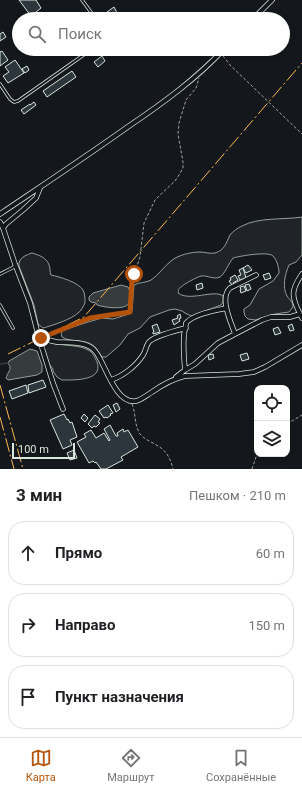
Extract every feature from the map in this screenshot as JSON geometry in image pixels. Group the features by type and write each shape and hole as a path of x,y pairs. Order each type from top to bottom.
{"street":[{"path":"260,12 272,0"},
{"path":"0,214 165,101 218,56"},
{"path":"3,228 36,198 40,187"},
{"path":"0,222 30,302 39,338 63,409"},
{"path":"174,379 195,364 218,343 262,320 271,317 301,316 292,294 297,281 302,274"},
{"path":"235,334 226,308 227,290 256,275"},
{"path":"185,370 184,335 186,323 195,317 226,308"},
{"path":"111,380 129,370 143,354 150,341 186,328"},
{"path":"39,338 58,342 84,344 91,347 96,351 107,376 118,392 130,401 135,401 142,398 165,383 185,376 254,372 302,345"}],"lane":[{"path":"82,0 91,12"},
{"path":"0,84 10,99 14,102 18,101 82,56"},
{"path":"0,274 16,266"},
{"path":"0,305 13,328"}],"path":[{"path":"226,56 230,65 302,134"},
{"path":"48,336 90,318 130,311 132,280 140,257 144,223 156,200 175,181 182,168 183,162 178,134 179,123 186,100 196,88 198,83 199,73"},
{"path":"130,401 134,408 138,429 146,439 160,447 169,456 173,469"},
{"path":"290,422 302,415"},
{"path":"252,469 256,457"}],"shaded area":[{"path":"302,217 302,255 296,262 289,265 286,272 285,292 293,305 289,312 275,314 256,320 248,319 245,316 244,309 250,305 259,289 273,281 279,273 278,264 273,256 266,254 254,254 233,258 220,277 215,278 201,276 179,288 178,293 189,296 219,294 223,296 223,302 221,305 191,316 175,309 150,317 140,328 128,334 120,345 106,357 102,357 94,346 86,342 69,340 62,337 62,332 64,330 102,318 113,319 129,314 132,311 134,285 151,280 157,276 168,263 177,257 185,254 200,252 218,252 225,246 233,232 249,223 263,220"},
{"path":"32,253 46,260 50,266 51,275 73,282 81,287 85,296 85,303 80,311 75,315 71,318 43,328 38,324 34,305 19,266 21,259"},
{"path":"121,285 128,287 130,290 129,303 124,307 119,308 97,305 89,300 89,297 93,293"},
{"path":"48,342 81,347 90,351 94,355 97,362 98,368 96,373 87,378 80,379 62,380 57,377 49,364 43,346 43,344"},
{"path":"30,349 37,351 42,365 42,372 37,375 8,380 6,378 10,369 8,363 9,361"}],"building":[{"path":"19,0 36,0 41,8 36,12 28,12"},
{"path":"114,7 116,12 107,12"},
{"path":"3,32 6,37 0,41 0,34"},
{"path":"2,51 8,60 0,66 0,52"},
{"path":"102,56 105,61 98,67 94,62"},
{"path":"15,60 24,73 8,83 3,76 9,72 5,67"},
{"path":"27,66 29,70 25,73 22,69"},
{"path":"72,71 76,77 47,97 43,91"},
{"path":"34,102 36,105 24,114 21,110"},
{"path":"248,265 252,270 246,273 243,268"},
{"path":"243,268 246,278 240,280 238,276 241,275 239,270"},
{"path":"269,273 271,278 265,280 263,275"},
{"path":"235,275 238,280 232,285 229,281 231,280 230,278"},
{"path":"202,283 203,288 197,290 196,285"},
{"path":"249,284 251,289 247,291 245,285"},
{"path":"244,286 246,291 241,293 240,287"},
{"path":"180,314 180,321 174,325 172,320 178,318 177,316"},
{"path":"157,324 160,332 153,334 154,332 152,326"},
{"path":"292,324 294,330 290,331 288,326"},
{"path":"278,327 281,333 275,335 273,329"},
{"path":"247,353 249,359 242,361 240,355"},
{"path":"213,354 214,358 209,360 208,355"},
{"path":"43,380 46,387 29,393 28,385"},
{"path":"26,385 28,393 12,399 9,391"},
{"path":"117,403 120,409 116,412 113,405"},
{"path":"108,405 113,413 107,418 104,418 99,411"},
{"path":"64,414 70,423 72,422 77,437 70,440 72,445 63,449 50,420"},
{"path":"84,414 88,418 85,422 81,418"},
{"path":"95,415 100,419 98,422 100,423 96,427 94,426 92,428 88,424"},
{"path":"110,425 116,436 118,436 117,433 123,429 124,432 128,430 138,447 121,457 123,460 106,469 101,469 96,462 95,463 93,461 89,463 77,442 86,437 84,434 91,430 96,438 104,433 109,441 110,440 104,429"},
{"path":"74,450 77,458 70,460 67,453"}],"waterway":[{"path":"0,364 8,363"}],"power":[{"path":"8,354 84,317 302,63"},
{"path":"0,385 23,469"},
{"path":"0,417 14,469"}],"route":[{"path":"41,338 90,318 130,312 132,280 134,274"}]}
